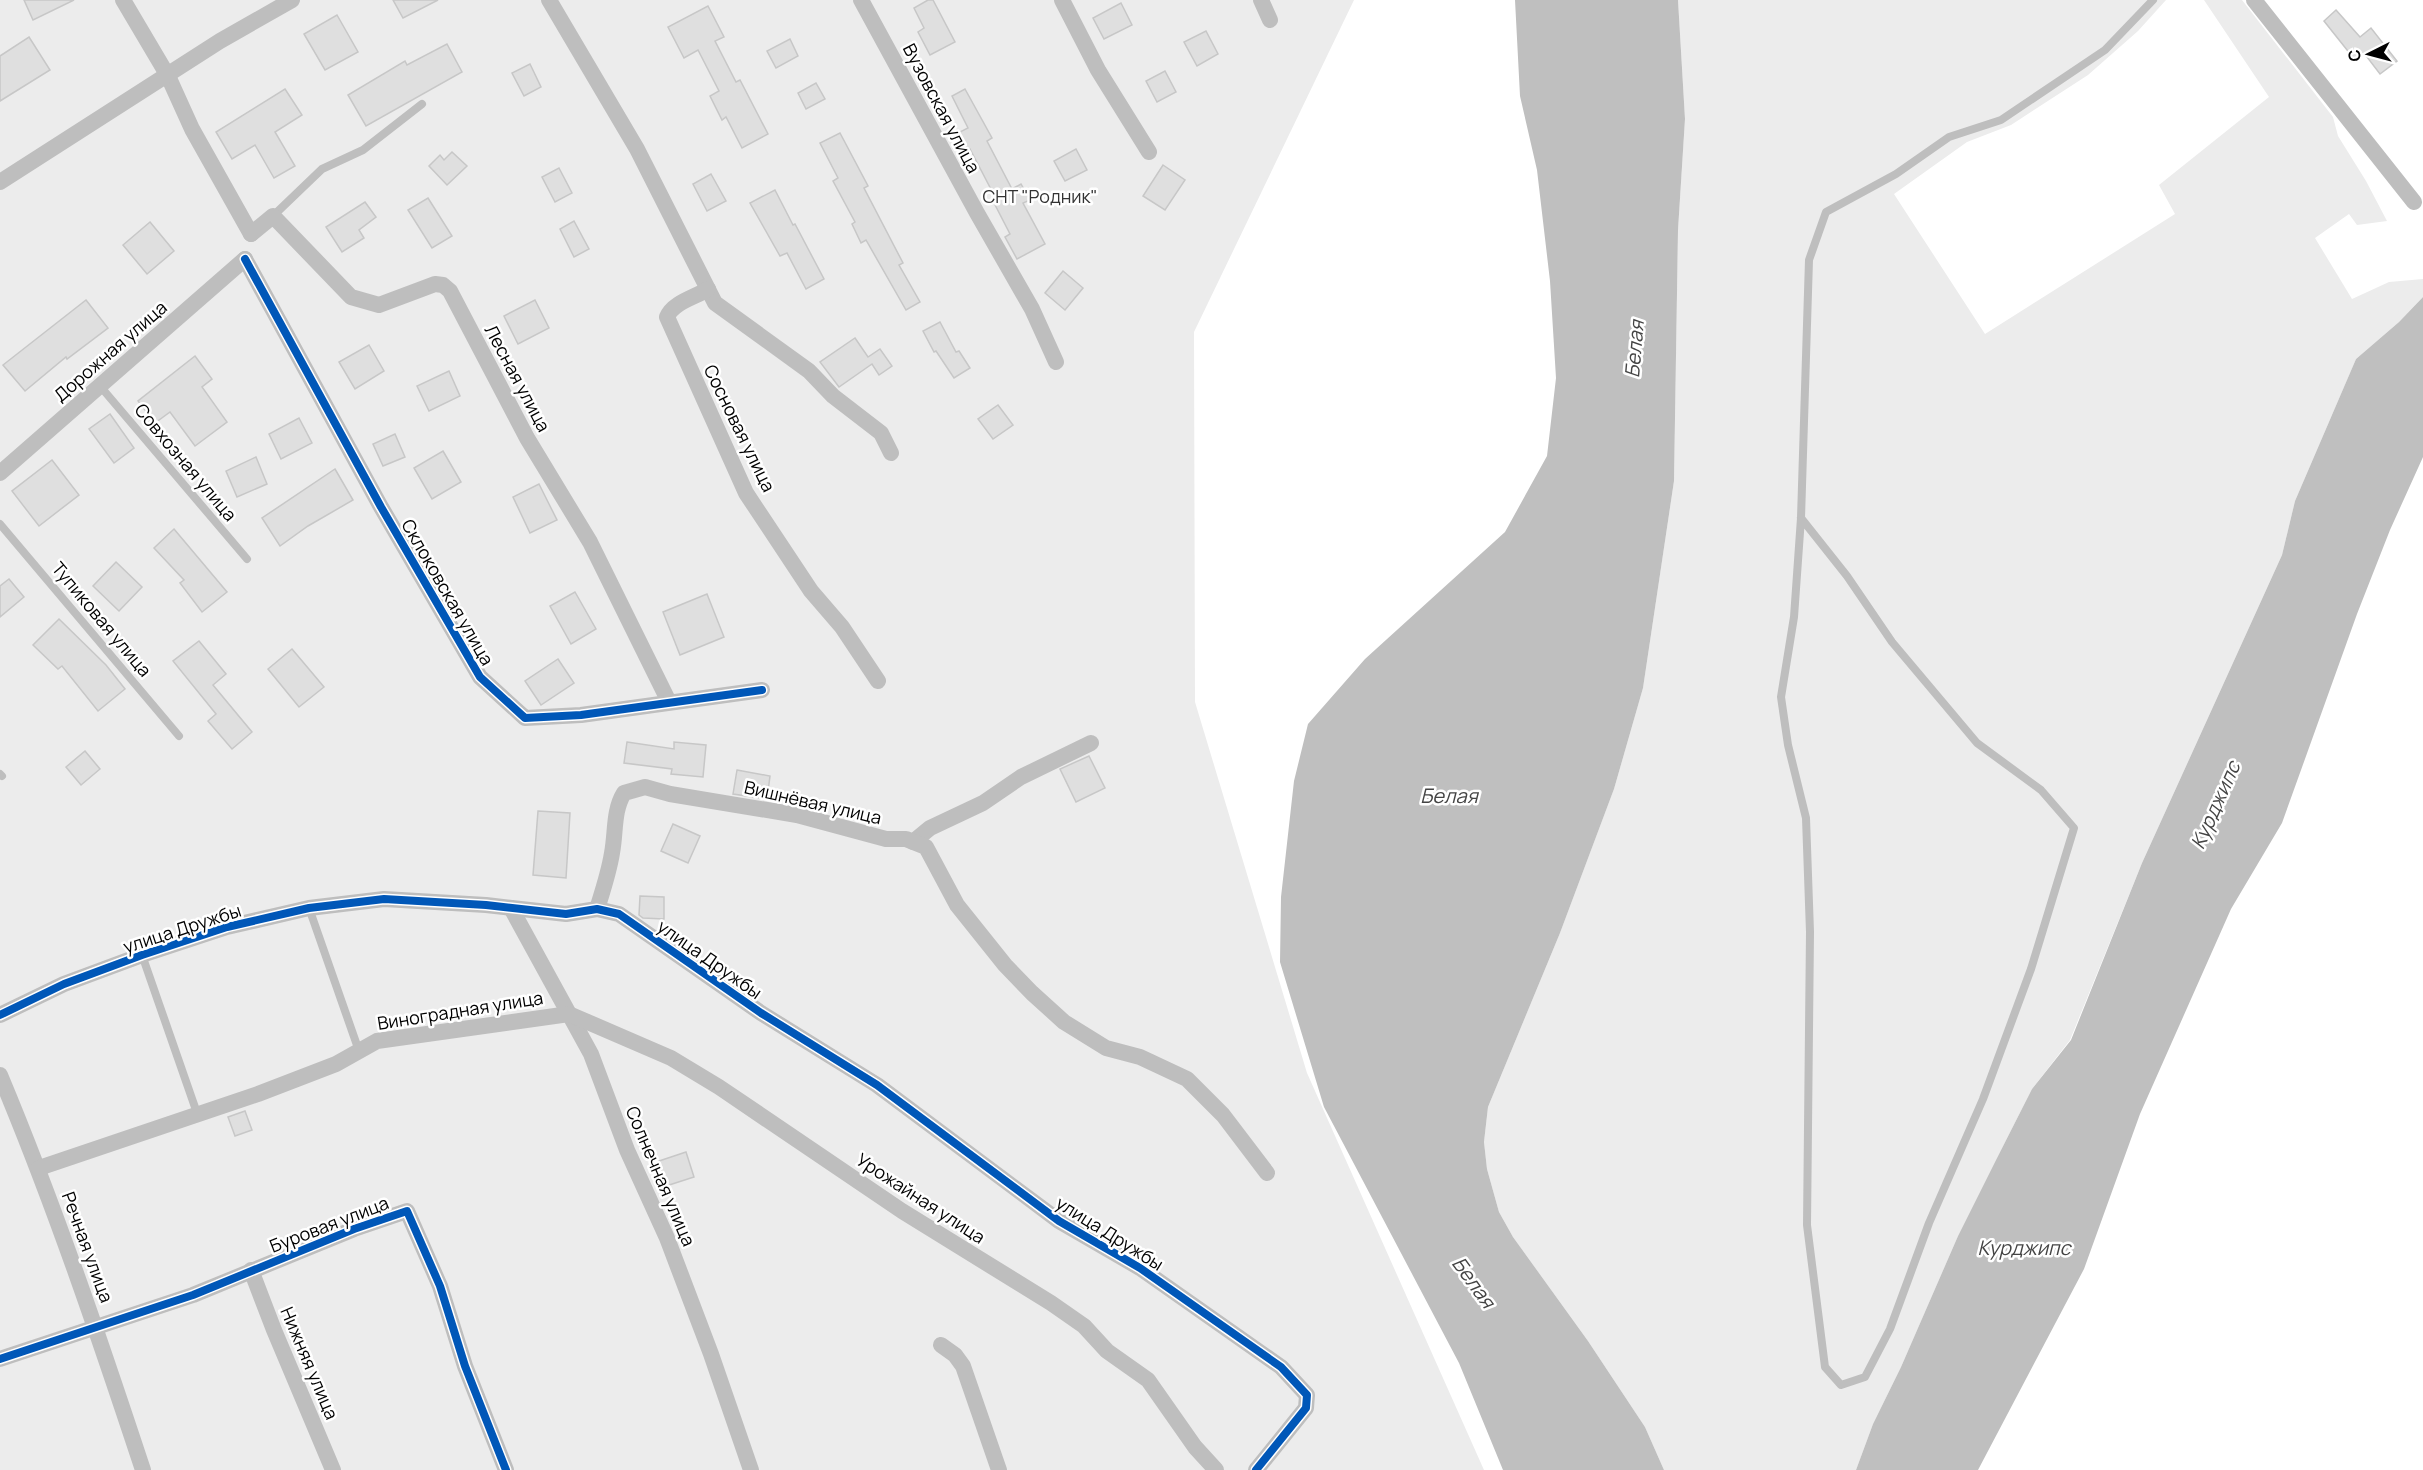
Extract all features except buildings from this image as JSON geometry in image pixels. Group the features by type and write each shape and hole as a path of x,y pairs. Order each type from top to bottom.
{"street":[{"path":"123,0 168,76 192,129 251,234"},
{"path":"0,182 220,41 292,0"},
{"path":"549,0 637,149 715,303 809,371 841,403 881,433 891,453"},
{"name":"Вузовская улица","path":"861,0 1032,309 1056,363"},
{"path":"1062,0 1098,70 1149,152"},
{"path":"1261,0 1270,20"},
{"path":"2254,0 2414,202"},
{"path":"245,259 251,234 273,216"},
{"name":"Лесная улица","path":"273,216 351,297 378,305 435,284 443,285 450,291 527,438 590,542 669,702"},
{"name":"Склоковская улица","path":"245,259 381,507 480,677 525,718 581,715 762,690"},
{"name":"Дорожная улица","path":"0,473 245,259"},
{"name":"Сосновая улица","path":"708,290 679,304 669,312 667,317 686,361 746,493 811,591 842,627 878,681"},
{"path":"1091,743 1021,777 983,803 930,828 913,842 926,847 957,905 1032,993 1064,1022 1106,1048 1140,1057 1187,1079 1223,1115 1267,1173"},
{"name":"Вишнёвая улица","path":"597,909 607,878 617,804 624,793 645,787 670,794 797,815 886,839 906,839 913,842"},
{"name":"улица Дружбы","path":"0,1015 64,984 142,955 227,927 309,908 384,899 566,914 597,909 619,914 761,1013 878,1084 1059,1221 1140,1268 1281,1367 1307,1395 1306,1408 1256,1470"},
{"name":"Солнечная улица","path":"511,908 591,1054 627,1150 667,1238 711,1354 751,1470"},
{"name":"Виноградная улица","path":"39,1168 258,1094 336,1064 377,1041 569,1014"},
{"name":"Урожайная улица","path":"569,1014 671,1058 719,1087 902,1211 1059,1308 1084,1326 1107,1351 1148,1380 1212,1468"},
{"name":"Речная улица","path":"0,1075 39,1168 143,1470"},
{"name":"Буровая улица","path":"0,1359 193,1295 354,1228 407,1211 440,1286 465,1365 506,1470"},
{"name":"Нижняя улица","path":"251,1270 333,1470"},
{"path":"941,1345 955,1354 963,1366 999,1470"}],"lane":[{"path":"1801,518 1846,576 1892,642 1977,743 2041,790 2074,828 2031,969 1983,1099 1929,1222 1890,1329 1865,1377 1841,1385 1825,1366 1807,1225 1810,932 1806,818 1788,746 1781,697 1794,617 1801,518 1809,260 1826,212 1896,174 1949,136 2001,120 2105,50 2153,0"},
{"path":"273,216 322,169 363,150 422,104"},
{"name":"Совхозная улица","path":"100,386 247,559"},
{"name":"Тупиковая улица","path":"0,524 179,736"},
{"name":"Виноградная улица","path":"309,908 360,1051"},
{"path":"142,955 197,1113"}],"green space":[{"name":"СНТ \"Родник\"","path":"0,0 1354,0 1194,332 1195,702 1307,1073 1484,1470 0,1470"},
{"path":"1678,0 2166,0 2138,31 2088,75 2011,125 1967,142 1894,194 1985,334 2175,214 2159,185 2269,97 2204,0 2242,0 2333,117 2338,136 2387,221 2357,225 2349,214 2315,238 2352,299 2389,282 2423,279 2423,297 2399,322 2356,359 2295,501 2282,555 2142,863 2070,1040 2032,1089 1958,1236 1901,1367 1873,1424 1856,1470 1664,1470 1645,1427 1588,1341 1513,1237 1499,1212 1487,1169 1484,1142 1488,1107 1560,933 1614,789 1643,688 1674,481 1678,230 1685,119"}],"water":[{"name":"Белая","path":"1515,0 1678,0 1685,119 1678,230 1674,481 1643,688 1614,789 1560,933 1488,1107 1484,1142 1487,1169 1499,1212 1513,1237 1588,1341 1645,1427 1664,1470 1503,1470 1459,1363 1324,1107 1280,962 1281,897 1294,781 1308,724 1365,659 1505,532 1547,456 1556,378 1550,281 1537,170 1520,96"},
{"name":"Курджипс","path":"2423,297 2423,457 2390,530 2357,614 2282,823 2231,909 2140,1114 2084,1269 1978,1470 1856,1470 1873,1424 1901,1367 1958,1236 1997,1158 2032,1089 2071,1040 2142,863 2282,555 2295,501 2356,359 2399,322"}],"cycle path":[{"path":"245,259 381,507 480,677 525,718 581,715 762,690"},
{"path":"0,1015 64,984 142,955 227,927 309,908 384,899 486,905 566,914 597,909 619,914 761,1013 877,1085 1059,1221 1140,1268 1281,1367 1307,1395 1306,1408 1256,1470"},
{"path":"0,1359 193,1295 354,1229 407,1211 440,1286 465,1366 506,1470"}]}
